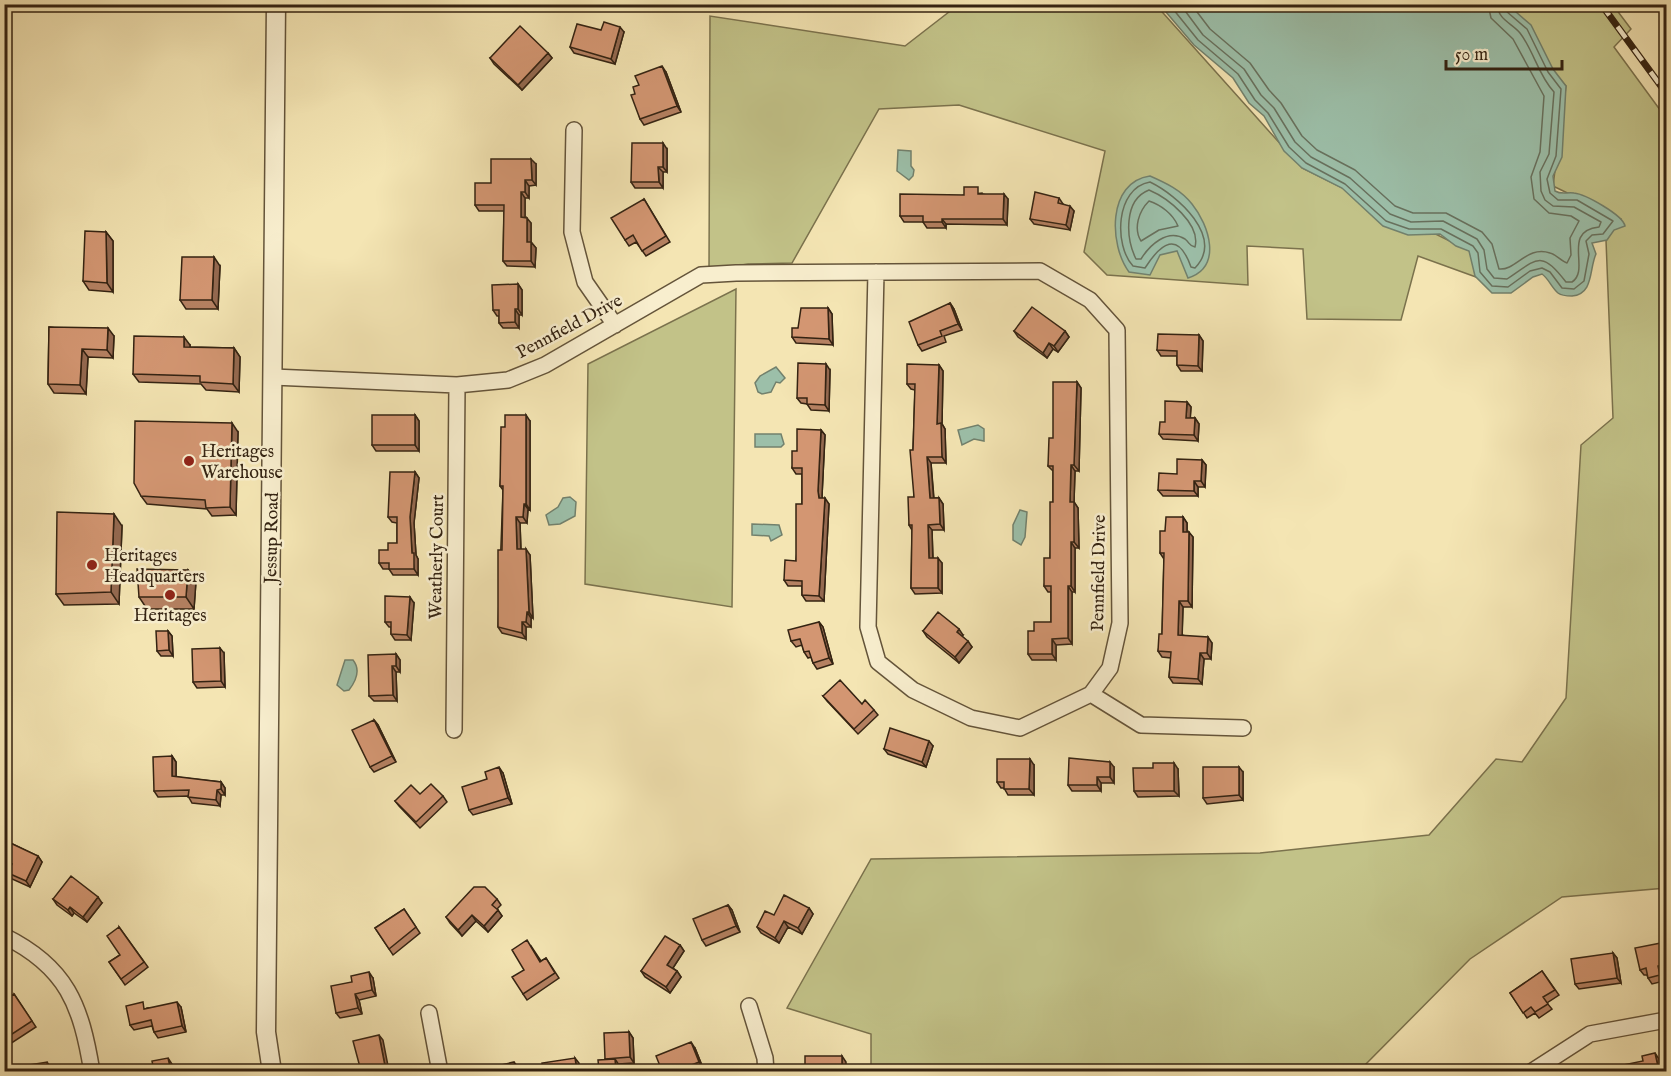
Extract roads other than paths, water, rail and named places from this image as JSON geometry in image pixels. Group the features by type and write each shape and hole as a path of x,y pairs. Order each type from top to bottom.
{"street":[{"name":"Jessup Road","path":"272,1071 266,1032 276,4"},
{"path":"574,130 574,238 585,282 615,325"},
{"name":"Pennfield Drive","path":"273,377 457,385 508,380 545,365 701,275 876,272 1040,272 1090,300 1117,330 1120,623 1110,668 1091,694 1020,728 971,718 913,690 878,662 868,627 876,272"},
{"name":"Weatherly Court","path":"454,730 457,385"},
{"path":"1091,694 1140,725 1243,728"},
{"path":"4,936 33,952 62,978 84,1033 93,1071"},
{"path":"749,1006 765,1058 766,1071"},
{"path":"429,1012 440,1071"},
{"path":"1531,1071 1590,1034 1666,1020"}],"water":[{"path":"1160,5 1508,5 1531,25 1553,69 1566,86 1562,157 1553,176 1555,191 1579,194 1594,201 1618,216 1625,226 1614,230 1607,240 1592,243 1596,254 1590,280 1584,291 1579,294 1565,296 1560,294 1542,274 1533,277 1511,293 1492,293 1475,276 1469,251 1456,246 1440,234 1408,235 1383,226 1342,188 1302,168 1284,151 1264,116 1249,103 1233,78 1194,45"},
{"path":"898,150 911,151 911,166 914,170 909,180 897,171"},
{"path":"1150,176 1183,195 1192,204 1203,223 1210,245 1209,255 1206,265 1199,273 1188,278 1177,251 1160,255 1150,275 1129,272 1122,260 1116,231 1119,202 1126,190 1136,181"},
{"path":"776,367 785,378 780,383 776,382 771,392 762,394 758,392 755,383 760,376"},
{"path":"978,425 984,429 984,441 974,439 962,445 958,430"},
{"path":"755,434 781,434 784,444 781,447 755,447"},
{"path":"570,497 576,502 575,516 560,524 549,525 546,515 558,507 563,498"},
{"path":"1020,510 1027,512 1025,537 1021,545 1013,540 1013,525"},
{"path":"752,524 779,525 782,535 771,541 769,536 752,535"},
{"path":"345,660 353,660 357,672 352,687 344,691 337,685"}],"railway":[{"path":"1601,4 1666,93"}],"place":[{"name":"Heritages Warehouse","path":"189,461"},
{"name":"Heritages Headquarters","path":"92,565"},
{"name":"Heritages","path":"170,595"}]}
